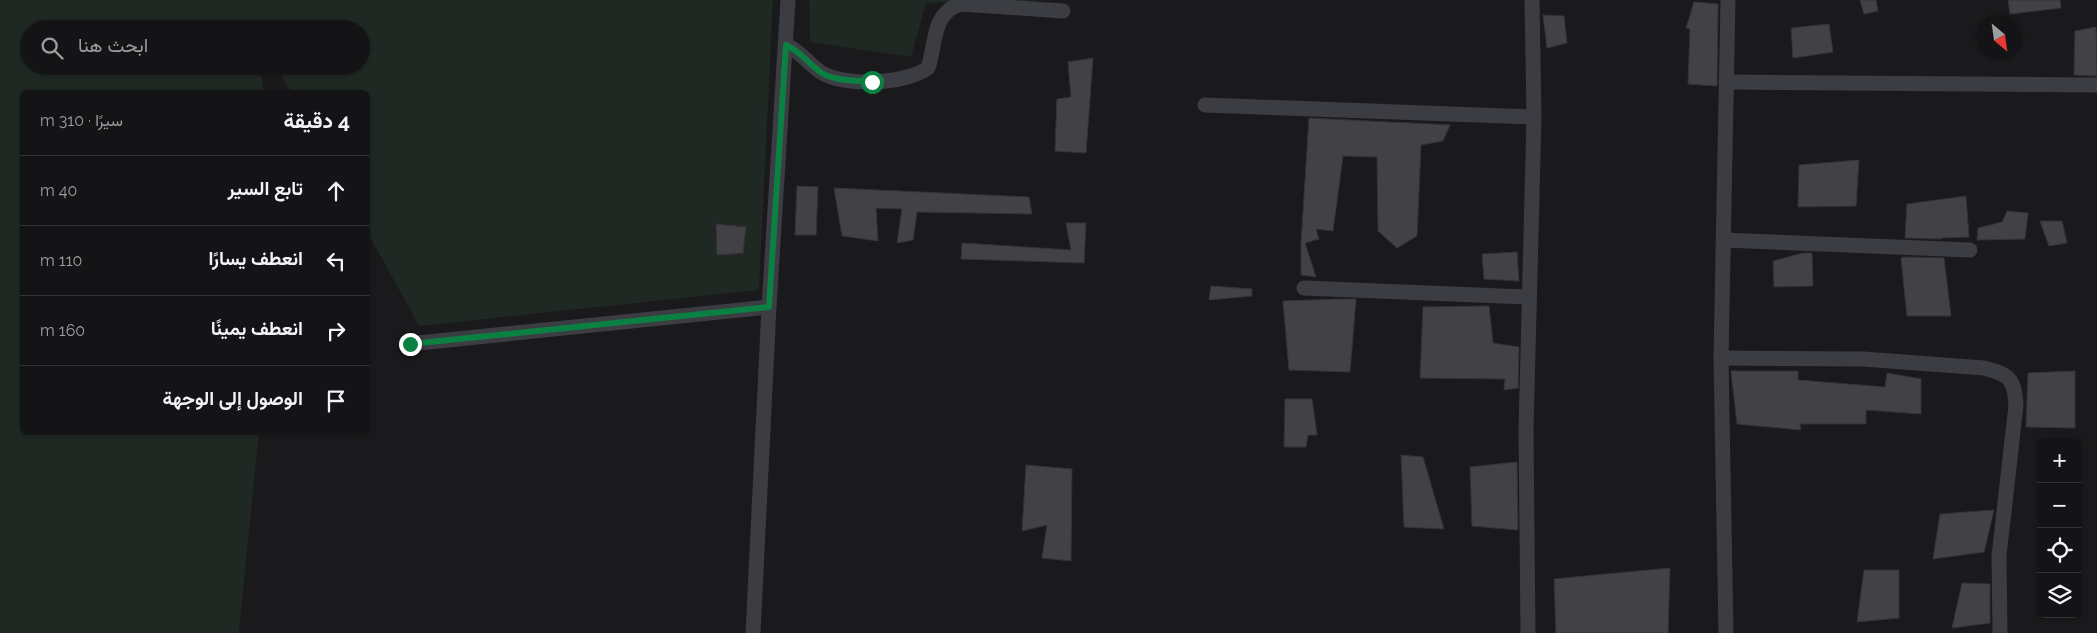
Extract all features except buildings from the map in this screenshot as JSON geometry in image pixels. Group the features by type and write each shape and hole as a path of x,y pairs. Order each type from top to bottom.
{"street":[{"path":"753,633 769,307 788,0"},
{"path":"1528,633 1528,298 1534,118 1532,0"},
{"path":"1726,633 1721,358 1728,0"},
{"path":"786,45 796,49 820,72 839,79 872,82 901,80 919,74 928,68 936,27 944,14 952,7 961,4 1063,11"},
{"path":"1726,82 2097,86"},
{"path":"1205,105 1534,118"},
{"path":"1723,240 1970,250"},
{"path":"1304,288 1528,298"},
{"path":"410,344 769,307"},
{"path":"1721,358 1863,359 1984,368 2004,373 2014,387 2016,405 1999,556 2000,633"}],"shaded area":[{"path":"0,0 773,0 759,290 419,326 370,237 370,90 290,90 281,75 370,75 370,20 20,20 20,75 262,75 263,90 20,90 20,435 259,435 239,633 0,633"},
{"path":"809,0 1059,0 926,3 911,57 810,42"}],"route":[{"path":"410,344 769,307 786,45 796,49 820,72 839,79 872,82"}]}
